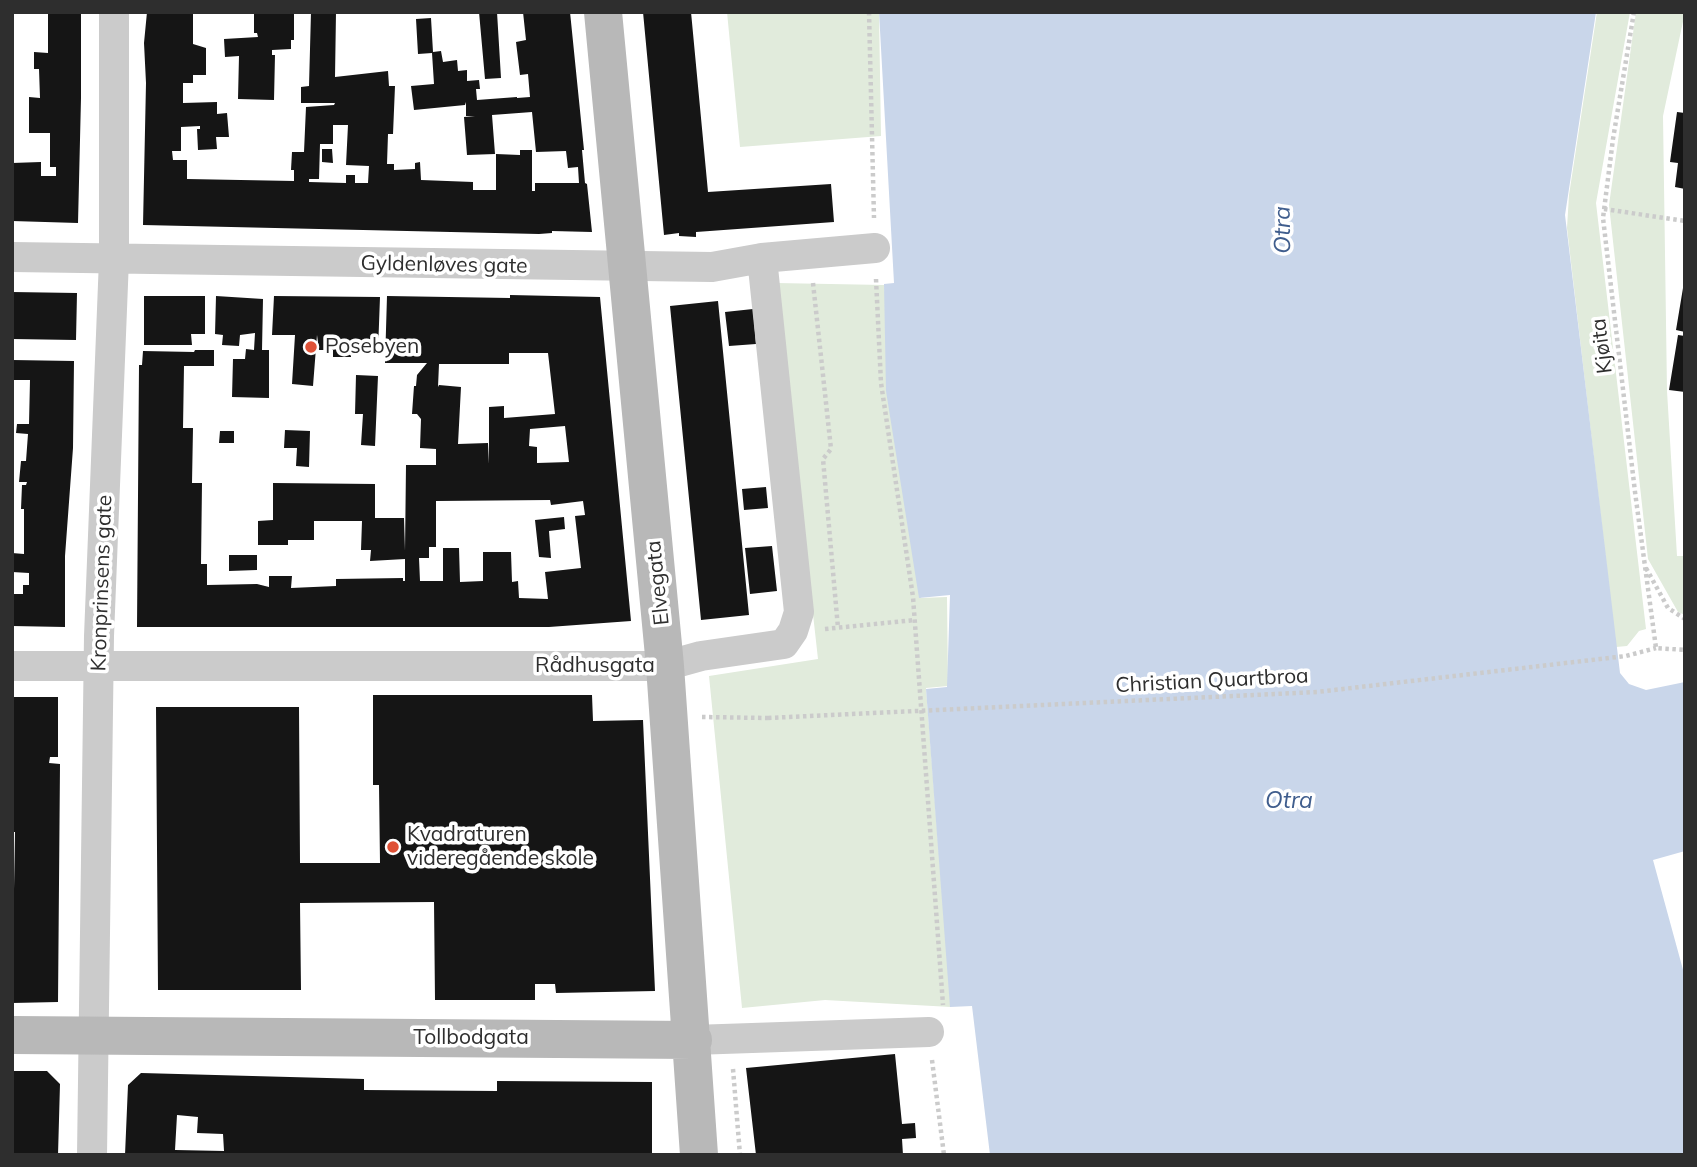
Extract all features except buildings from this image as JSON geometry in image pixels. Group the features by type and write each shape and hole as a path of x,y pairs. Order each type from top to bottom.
{"street":[{"name":"Kronprinsens gate","path":"92,1155 99,666 114,259 114,12"},
{"name":"Elvegata","path":"603,12 665,666 699,1155"},
{"name":"Gyldenløves gate","path":"12,257 627,268 712,267 762,258 875,248"},
{"path":"762,258 799,612 793,631"},
{"name":"Rådhusgata","path":"12,666 665,666 701,656 784,644 793,631"},
{"name":"Tollbodgata","path":"12,1035 693,1040 929,1032"}],"path":[{"path":"869,12 881,383 915,620 944,1023 929,1032 944,1155"},
{"name":"Kjøita","path":"1634,12 1604,209 1656,648"},
{"path":"1604,209 1685,221"},
{"path":"810,254 831,449 823,459 838,628"},
{"path":"1644,564 1668,608 1685,619"},
{"path":"793,631 915,620"},
{"path":"1656,648 1685,650"},
{"name":"Christian Quartbroa","path":"701,717 768,718 1317,692 1626,656 1656,648"},
{"path":"731,1039 740,1155"}],"green space":[{"path":"727,12 879,12 881,136 740,147"},
{"path":"1597,12 1630,12 1596,203 1646,629 1639,631 1627,646 1616,647 1567,228 1569,195"},
{"path":"1636,12 1685,12 1663,116 1667,391 1677,556 1685,556 1685,615 1678,612 1648,559 1609,205"},
{"path":"776,283 884,285 921,598 947,597 948,686 926,688 951,1007 825,1000 742,1008 709,676 818,659"}],"water":[{"name":"Otra","path":"879,12 1596,12 1565,215 1620,673 1629,684 1646,690 1685,682 1685,851 1653,860 1685,977 1685,1155 990,1155 972,1006 950,1007 926,689 947,687 950,595 919,598 886,391 884,284 894,283"}],"place":[{"name":"Posebyen","path":"311,347"},
{"name":"Kvadraturen videregående skole","path":"393,847"}]}
